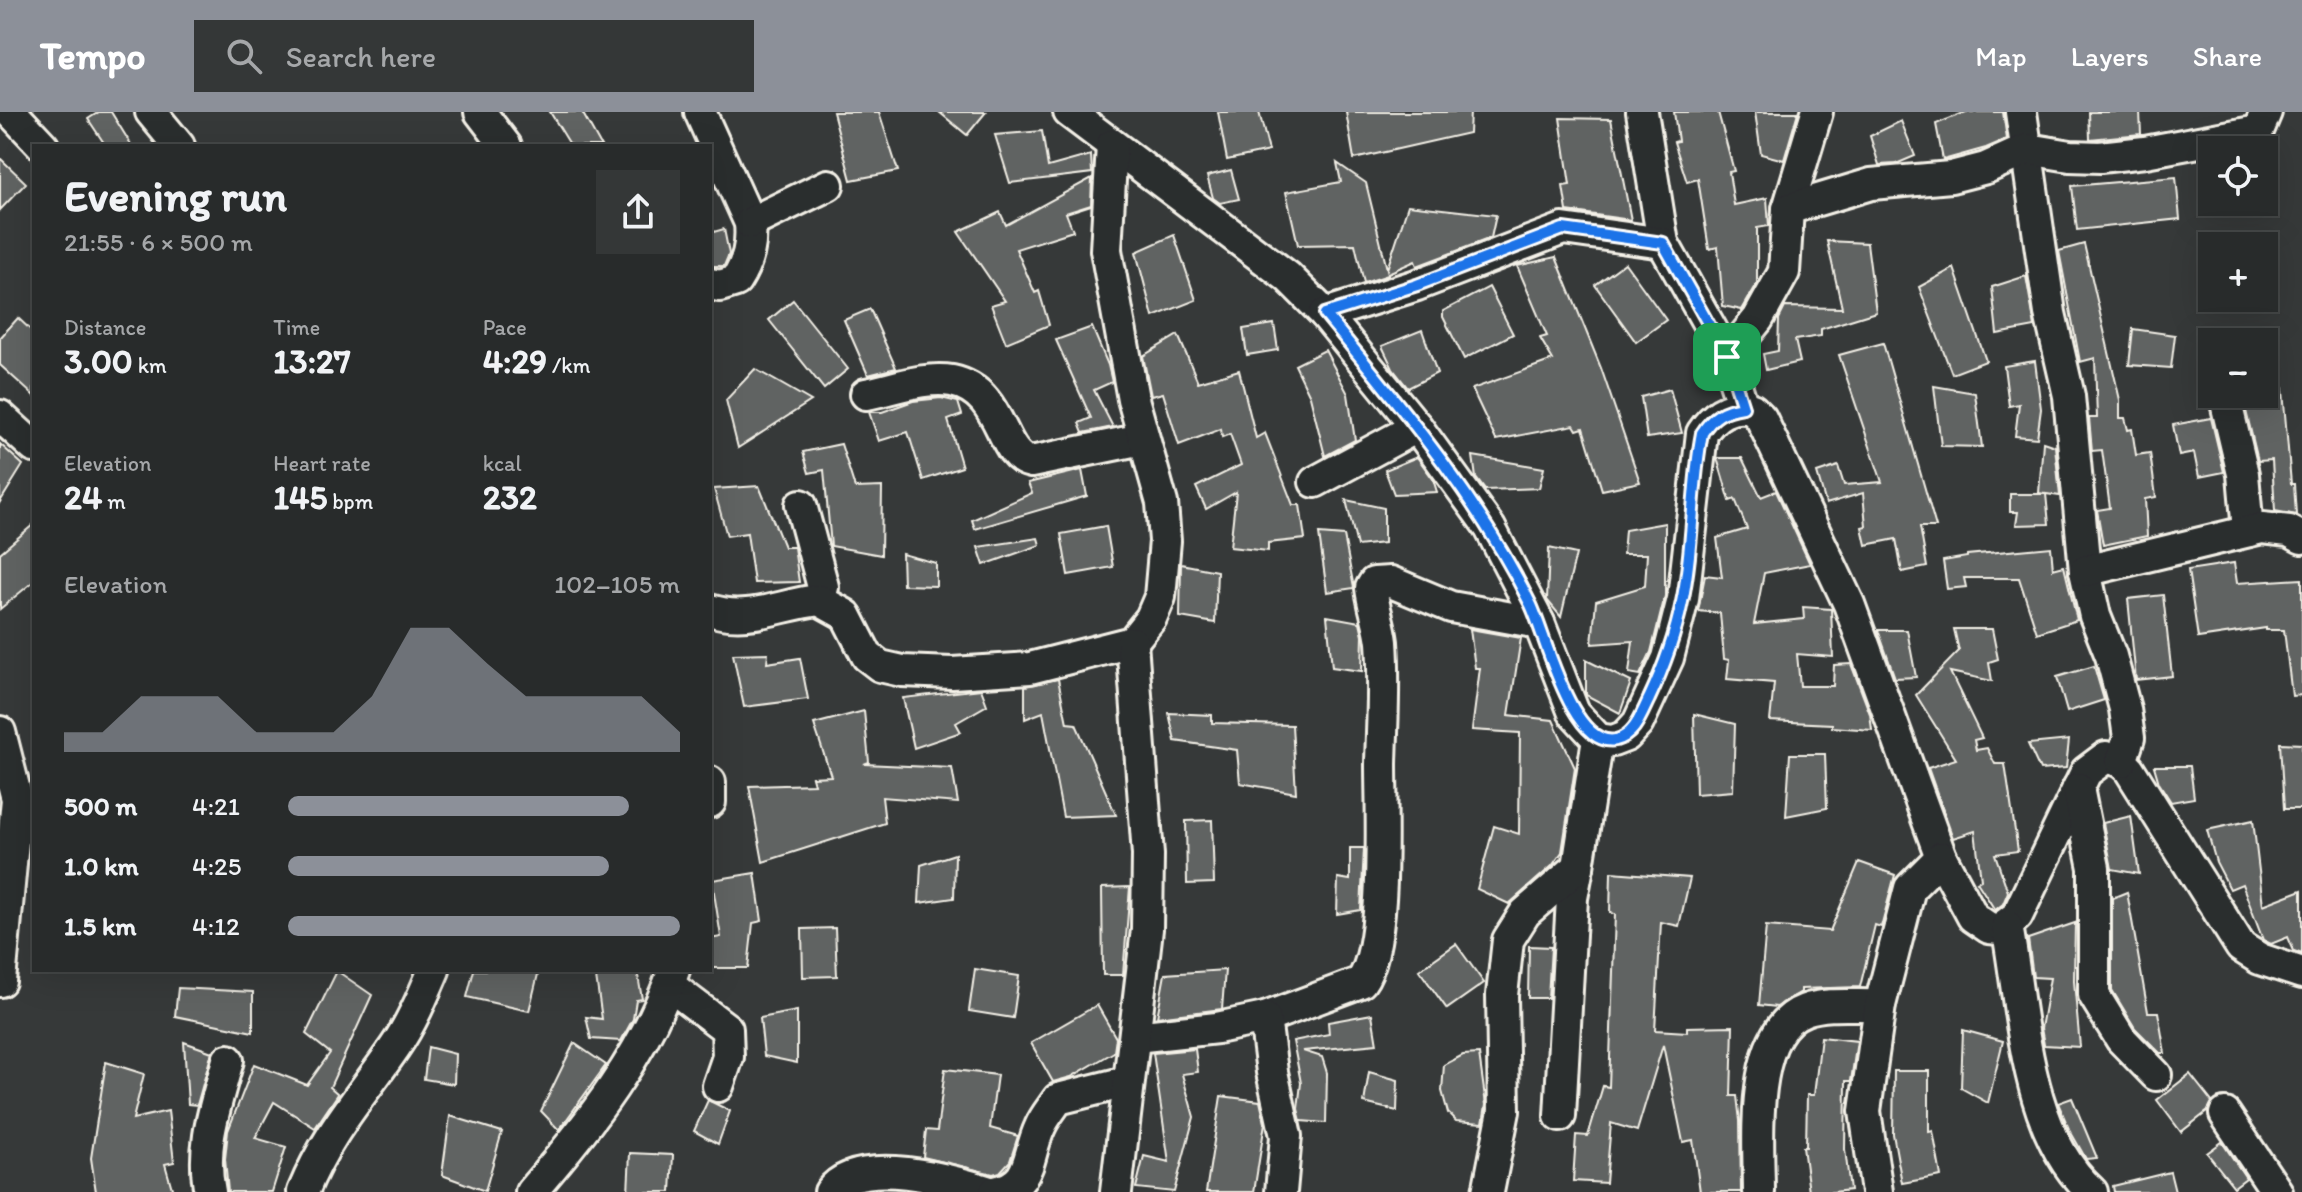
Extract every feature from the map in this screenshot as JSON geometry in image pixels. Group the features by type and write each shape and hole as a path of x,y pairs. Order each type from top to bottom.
{"street":[{"path":"11,112 41,144"},
{"path":"151,112 177,144"},
{"path":"480,112 504,144"},
{"path":"700,112 750,223 748,258 736,281 720,286 712,284"},
{"path":"1642,112 1663,243 1727,357 1743,407"},
{"path":"1727,357 1758,319 1784,272 1788,209 1817,112"},
{"path":"2021,112 2050,313 2069,396 2085,571 2095,616 2111,656 2125,709 2129,738 2121,762"},
{"path":"1788,209 1871,184 1951,177 1975,171 2028,149 2070,156 2145,152 2258,131 2266,112"},
{"path":"1079,116 1112,145 1288,277 1325,314 1417,427 1490,528 1539,623 1574,713 1598,739 1613,741 1626,736 1638,723 1668,658 1683,599 1702,433 1712,417 1729,409 1752,409 1761,418 1849,604 1941,857 1973,917 1989,928 2007,926 2023,906 2086,772 2106,757 2121,762 2129,769 2241,947 2260,959 2302,973"},
{"path":"712,611 728,616 743,616 819,600 846,615 867,656 880,666 902,671 952,673 1030,668 1132,642 1151,618 1160,597 1165,566 1162,503 1142,439 1116,317 1106,250 1112,145"},
{"path":"750,223 828,185"},
{"path":"1325,314 1417,285 1563,229 1663,243"},
{"path":"866,394 939,381 972,388 984,397 999,419 1017,455 1031,462 1142,439"},
{"path":"2227,408 2243,474 2248,531"},
{"path":"0,416 32,445"},
{"path":"1315,482 1417,427"},
{"path":"801,505 819,564 823,587 819,600"},
{"path":"2085,571 2262,528 2289,531 2302,538"},
{"path":"1135,1037 1217,1028 1265,1018 1361,982 1375,951 1382,847 1384,683 1381,638 1371,588 1374,583 1391,582 1451,607 1539,623"},
{"path":"1123,1190 1126,1082 1135,1037 1147,929 1148,855 1132,642"},
{"path":"0,732 17,799 0,981"},
{"path":"1560,1116 1572,898 1598,739"},
{"path":"2078,788 2094,868 2094,995 2121,1039 2156,1075"},
{"path":"1877,1192 1865,1111 1880,1005 1910,888 1941,857"},
{"path":"1488,1192 1504,1111 1502,995 1508,940 1525,913 1578,867"},
{"path":"2007,926 2025,1040 2042,1113 2053,1141 2067,1164 2076,1178 2092,1192"},
{"path":"303,1192 317,1157 336,1125 397,1045 433,972"},
{"path":"531,1192 585,1129 636,1051 672,977 727,1029 728,1057 718,1086"},
{"path":"1759,1192 1761,1085 1775,1036 1787,1021 1806,1010 1880,1005"},
{"path":"1265,1018 1272,1072 1286,1136 1281,1192"},
{"path":"210,1192 205,1171 206,1141 228,1060"},
{"path":"830,1192 844,1179 881,1173 926,1174 992,1192 1010,1189 1023,1178 1040,1126 1058,1099 1126,1082"},
{"path":"2225,1114 2277,1192"}],"building":[{"path":"99,112 111,112 131,144 105,144 88,119"},
{"path":"550,112 582,112 600,144 570,144"},
{"path":"833,112 879,112 898,171 851,180"},
{"path":"939,112 986,112 967,135"},
{"path":"1218,112 1259,112 1269,151 1227,160"},
{"path":"1346,112 1470,112 1469,133 1354,159"},
{"path":"1674,112 1718,112 1734,171 1729,172 1734,205 1767,198 1769,226 1757,228 1757,284 1742,310 1723,306 1718,247 1709,249 1698,179 1687,182 1674,142 1678,141"},
{"path":"1755,112 1798,112 1784,160 1761,154"},
{"path":"1966,112 2003,112 2007,139 1943,160 1936,124"},
{"path":"2089,112 2140,112 2141,134 2090,139"},
{"path":"1560,118 1611,119 1631,220 1567,211 1563,186 1570,185"},
{"path":"1901,121 1915,156 1896,164 1879,165 1870,136"},
{"path":"1042,131 1048,167 1091,155 1092,173 1010,183 995,135"},
{"path":"0,158 26,183 0,210"},
{"path":"1337,163 1366,183 1387,269 1408,205 1496,215 1491,238 1417,266 1415,261 1364,283 1355,244 1298,245 1286,192 1341,182"},
{"path":"1231,170 1239,199 1220,203 1213,198 1207,176"},
{"path":"2176,177 2180,219 2077,230 2072,186"},
{"path":"1092,178 1091,205 1066,213 1073,231 1016,249 1035,293 1039,291 1049,325 1006,343 991,305 1005,301 958,232 1000,212 1006,225"},
{"path":"724,229 729,254 724,266 712,266 712,232"},
{"path":"1174,235 1196,300 1153,317 1136,252"},
{"path":"1827,241 1867,243 1876,312 1821,329 1821,336 1795,340 1800,362 1766,370 1763,354 1778,351 1779,319 1785,307 1842,308"},
{"path":"2084,244 2120,400 2120,418 2125,418 2128,430 2132,429 2136,455 2150,453 2156,497 2145,499 2147,536 2103,545 2097,510 2110,508 2102,450 2092,451 2089,418 2097,418 2095,358 2080,362 2059,251"},
{"path":"1556,257 1601,368 1640,482 1602,490 1583,428 1577,430 1574,425 1496,440 1472,389 1553,360 1540,338 1547,336 1517,266"},
{"path":"1625,263 1666,320 1636,342 1595,285"},
{"path":"1954,268 1986,361 1952,374 1919,287"},
{"path":"2026,276 2035,327 1997,334 1992,287"},
{"path":"1489,287 1513,334 1464,359 1443,317 1443,311"},
{"path":"793,300 848,369 824,389 769,320"},
{"path":"870,309 896,368 868,375 844,320"},
{"path":"18,318 32,331 32,394 0,365 0,338"},
{"path":"1274,324 1278,350 1247,355 1243,329"},
{"path":"1092,327 1112,382 1094,390 1113,427 1083,433 1079,423 1091,418 1056,340"},
{"path":"2133,329 2175,335 2171,368 2129,365"},
{"path":"1422,330 1437,373 1408,388 1393,369 1382,346"},
{"path":"1178,335 1198,382 1239,370 1256,438 1265,433 1293,505 1300,505 1305,539 1268,543 1268,551 1230,547 1236,492 1206,509 1196,487 1241,465 1230,434 1222,437 1221,429 1179,445 1163,393 1151,396 1143,356"},
{"path":"1883,343 1936,527 1920,527 1927,567 1902,572 1896,539 1866,545 1862,527 1866,526 1863,493 1826,504 1817,473 1838,466 1844,485 1882,482 1839,355"},
{"path":"1325,350 1348,394 1355,440 1325,456 1310,396 1295,365"},
{"path":"2035,361 2041,409 2037,438 2015,436 2019,404 2009,406 2004,366"},
{"path":"2278,367 2281,367 2296,515 2275,511 2272,460 2258,461 2245,408 2278,408"},
{"path":"755,369 811,401 738,448 726,400"},
{"path":"1934,386 1975,393 1982,447 1941,446"},
{"path":"1670,389 1682,433 1647,438 1641,397"},
{"path":"941,398 958,402 962,415 948,420 962,467 923,480 908,432 879,441 869,412 882,412 913,401"},
{"path":"2211,418 2224,472 2199,477 2194,453 2179,456 2173,425"},
{"path":"2043,442 2055,446 2060,496 2046,494 2049,524 2016,525 2018,512 2010,512 2010,494 2045,494 2039,493"},
{"path":"0,444 23,465 0,502"},
{"path":"841,444 855,488 882,487 881,555 831,546 824,470 809,473 803,452"},
{"path":"1473,456 1544,468 1539,488 1485,490 1476,478"},
{"path":"1417,457 1433,479 1437,492 1394,494 1385,470"},
{"path":"1717,458 1742,458 1761,497 1776,491 1810,564 1764,573 1754,624 1804,619 1803,607 1831,609 1833,657 1797,654 1800,686 1833,686 1834,665 1851,664 1870,714 1872,730 1832,727 1832,724 1770,721 1774,683 1727,679 1729,660 1724,659 1720,613 1698,611 1705,575 1722,577 1717,538 1747,529 1735,499 1730,501"},
{"path":"1082,470 1087,496 975,529 972,520 1032,493 1028,483"},
{"path":"759,486 784,547 794,547 799,582 754,583 747,533 727,536 714,489"},
{"path":"1346,500 1384,508 1384,543 1357,546"},
{"path":"1665,523 1665,596 1651,652 1640,675 1629,673 1633,641 1592,644 1596,601 1645,586 1647,554 1623,554 1625,530"},
{"path":"32,526 32,583 0,609 0,553"},
{"path":"1106,526 1113,567 1068,575 1061,534"},
{"path":"1319,534 1344,536 1354,588 1327,592"},
{"path":"1038,538 1040,545 984,565 978,547"},
{"path":"2051,547 2053,569 2064,566 2077,620 2037,633 2019,578 1964,578 1966,587 1947,589 1943,561 1967,555"},
{"path":"1549,548 1576,554 1561,617 1547,600"},
{"path":"902,554 936,563 936,586 903,585"},
{"path":"2234,563 2237,583 2302,579 2302,695 2292,696 2284,630 2266,628 2198,638 2188,570"},
{"path":"1181,564 1217,571 1215,623 1180,617"},
{"path":"2163,595 2172,676 2136,680 2128,599"},
{"path":"1327,616 1360,622 1363,635 1362,671 1332,667"},
{"path":"1470,629 1521,638 1509,715 1553,720 1575,768 1562,852 1552,866 1509,904 1477,889 1494,826 1519,834 1520,733 1472,730 1480,668 1475,668"},
{"path":"1954,629 1992,629 1998,659 1989,662 1992,681 1950,672 1982,738 1974,740 1976,750 1987,748 1995,764 2005,764 2018,851 1995,854 2008,892 2003,904 1995,910 1977,882 1981,880 1975,831 1953,838 1928,768 1956,759 1916,695 1959,651"},
{"path":"1878,630 1907,630 1916,677 1895,678"},
{"path":"768,653 767,663 800,658 808,699 744,707 733,654"},
{"path":"1586,660 1631,682 1620,713 1586,695"},
{"path":"2094,666 2104,700 2067,712 2057,677"},
{"path":"1058,679 1067,723 1076,724 1116,815 1063,817 1043,712 1025,719 1025,686"},
{"path":"981,689 987,705 956,723 961,732 914,748 903,698"},
{"path":"864,711 869,762 864,764 952,768 958,803 882,797 885,823 763,862 749,786 814,784 812,777 831,776 814,724"},
{"path":"1169,713 1212,715 1212,723 1292,725 1296,793 1240,783 1237,750 1175,741"},
{"path":"1694,714 1735,724 1733,791 1696,794"},
{"path":"2069,740 2066,768 2040,770 2028,744"},
{"path":"2280,743 2302,744 2302,809 2284,809"},
{"path":"1790,754 1825,754 1827,808 1786,816"},
{"path":"2154,766 2190,766 2194,798 2171,802 2159,783"},
{"path":"2131,816 2139,874 2112,869 2103,823"},
{"path":"1212,820 1214,883 1187,884 1186,821"},
{"path":"2253,820 2263,905 2302,890 2302,954 2294,951 2288,937 2271,944 2263,940 2242,884 2230,889 2216,862 2207,830"},
{"path":"1350,848 1364,848 1361,910 1337,914 1338,878 1350,880"},
{"path":"955,854 954,898 919,903 921,865"},
{"path":"1859,862 1895,875 1881,927 1875,925 1860,987 1801,989 1777,1007 1759,1005 1766,926 1830,931"},
{"path":"1611,872 1690,878 1679,926 1661,922 1655,1030 1687,1032 1687,1027 1733,1026 1731,1096 1737,1096 1740,1121 1741,1192 1700,1192 1693,1140 1683,1142 1663,1045 1637,1131 1611,1123 1606,1183 1573,1181 1576,1135 1588,1136 1603,1086 1609,1087 1615,914 1610,913"},
{"path":"755,873 762,921 753,923 748,968 712,968 712,939 721,937 712,880"},
{"path":"1130,887 1123,975 1103,975 1102,888"},
{"path":"2127,892 2148,1012 2158,1012 2165,1053 2160,1053 2135,1028 2112,990 2112,898"},
{"path":"2075,923 2074,981 2080,1047 2044,1045 2041,1028 2050,978 2033,977 2028,939"},
{"path":"835,928 837,976 803,977 802,929"},
{"path":"1456,944 1484,983 1447,1009 1419,970"},
{"path":"1529,946 1551,947 1548,998 1528,998"},
{"path":"975,969 1019,976 1013,1018 969,1011"},
{"path":"1225,970 1222,1009 1157,1017 1165,974"},
{"path":"337,972 372,995 330,1087 338,1094 315,1128 274,1102 255,1138 286,1147 272,1192 228,1192 225,1159 228,1131 254,1064 307,1085 330,1053 306,1034"},
{"path":"473,972 539,972 529,1011 467,997"},
{"path":"595,972 637,972 642,999 636,1000 633,1019 621,1041 591,1039 586,1017 602,1019"},
{"path":"178,988 253,992 253,1032 175,1016"},
{"path":"1097,1005 1116,1038 1114,1052 1071,1077 1053,1082 1031,1043"},
{"path":"797,1011 797,1063 764,1056 760,1018"},
{"path":"1372,1014 1377,1044 1303,1051 1322,1057 1327,1073 1326,1123 1301,1121 1298,1109 1301,1083 1293,1041 1329,1034 1328,1022"},
{"path":"1963,1030 2003,1041 1988,1103 1961,1088"},
{"path":"1821,1037 1857,1041 1851,1081 1846,1081 1845,1149 1850,1190 1809,1192 1803,1147 1806,1147 1807,1095 1814,1095"},
{"path":"184,1042 212,1052 197,1105 188,1104"},
{"path":"574,1043 606,1065 559,1130 541,1111"},
{"path":"428,1047 455,1054 454,1084 424,1079"},
{"path":"1195,1049 1198,1072 1182,1074 1194,1117 1174,1192 1136,1188 1144,1156 1169,1162 1153,1053"},
{"path":"1479,1054 1486,1105 1483,1123 1456,1121 1448,1113 1442,1091 1444,1065 1463,1055"},
{"path":"106,1062 144,1074 133,1119 168,1111 174,1162 165,1164 173,1192 96,1192 91,1158"},
{"path":"945,1069 997,1075 990,1128 1018,1136 1010,1161 1000,1172 993,1174 923,1157 926,1130 937,1131"},
{"path":"1894,1071 1929,1071 1929,1132 1933,1131 1941,1176 1902,1183 1893,1134"},
{"path":"1369,1072 1398,1080 1397,1111 1364,1103"},
{"path":"2190,1074 2212,1102 2208,1111 2181,1132 2157,1100"},
{"path":"1221,1096 1260,1101 1265,1123 1254,1192 1206,1192"},
{"path":"2072,1098 2097,1158 2086,1159 2058,1103"},
{"path":"708,1100 730,1111 718,1144 694,1131"},
{"path":"450,1116 502,1132 485,1191 442,1175"},
{"path":"2222,1142 2246,1178 2234,1187 2207,1153"},
{"path":"630,1153 673,1155 671,1192 628,1192"},
{"path":"2170,1172 2175,1192 2114,1192 2113,1186"}],"route":[{"path":"1563,229 1663,243 1727,357 1743,407 1712,417 1702,433 1696,461 1683,599 1668,658 1638,723 1626,736 1613,741 1598,739 1580,723 1539,623 1490,528 1417,427 1325,314 1417,285 1563,229"}]}
